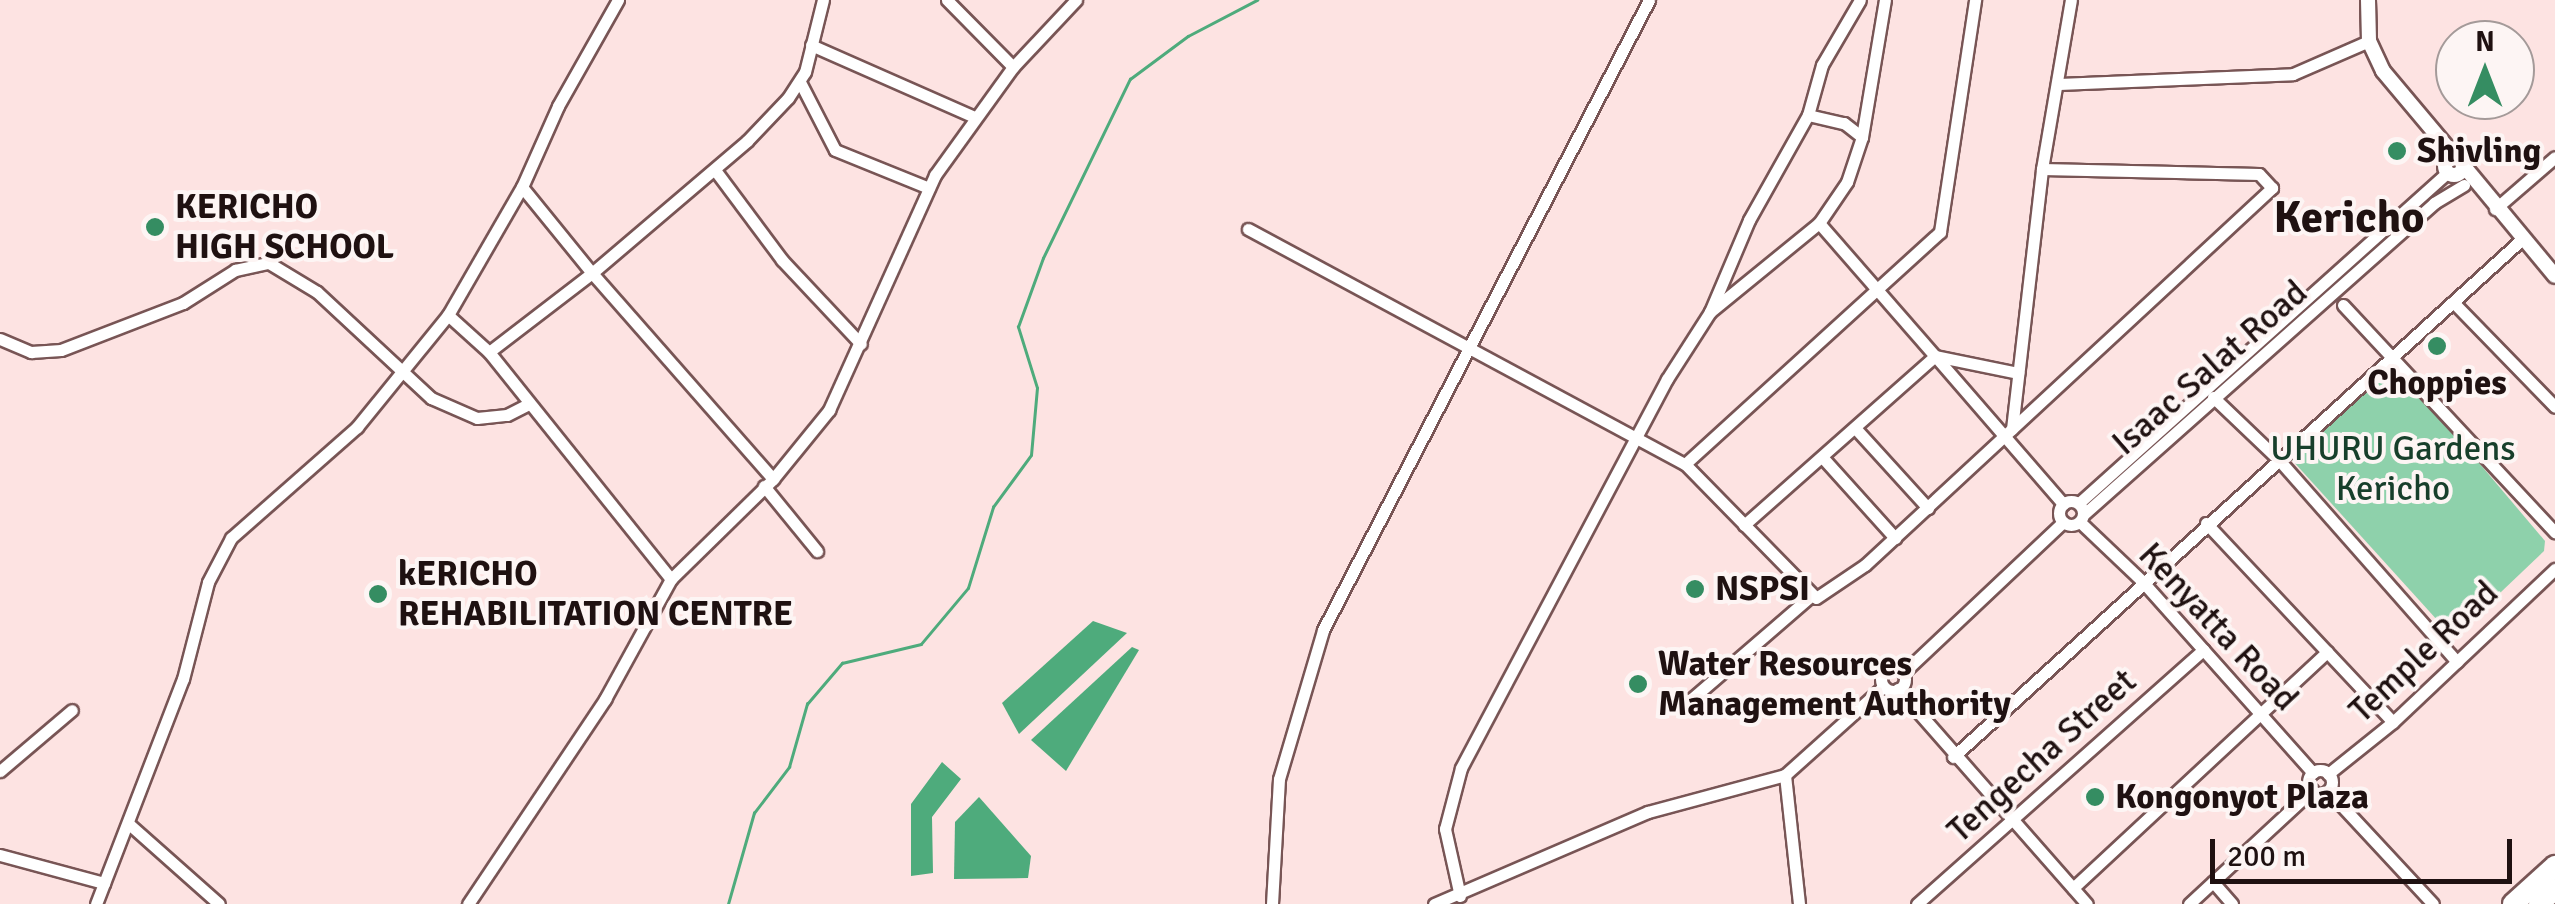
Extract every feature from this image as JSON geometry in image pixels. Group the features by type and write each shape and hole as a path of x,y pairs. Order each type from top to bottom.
{"highway":[{"path":"2513,904 2555,866"},
{"path":"2539,904 2555,889"}],"street":[{"path":"96,904 184,679 208,582 231,538 357,427 448,315 522,187 558,106 618,0"},
{"path":"489,352 715,170 800,82 823,0"},
{"path":"947,0 1013,67"},
{"path":"468,904 605,699 671,579 768,482 829,410 929,188 974,117 1013,67 1076,0"},
{"path":"1272,904 1280,780 1311,662 1649,0"},
{"path":"1460,896 1446,852 1452,789 1638,434 1710,312 1748,220 1808,115 1822,65 1860,0"},
{"path":"1710,312 1819,223 1847,182 1862,137 1884,0"},
{"path":"1684,464 1945,223 1975,0"},
{"path":"2007,433 2018,373 2042,169 2072,0"},
{"path":"2368,0 2369,41 2457,173 2496,209 2555,276"},
{"path":"2058,84 2293,74 2369,41"},
{"path":"812,45 974,117"},
{"path":"800,82 836,150 929,188"},
{"path":"1808,115 1844,123 1862,137"},
{"path":"2496,209 2555,158"},
{"path":"1688,702 1812,596 1829,593 1895,538 2272,188 2259,174 2042,169"},
{"path":"715,170 782,260 862,344"},
{"path":"1898,690 1902,673 2063,522 2081,513 2204,389 2316,287 2457,173"},
{"name":"Isaac Salat Road","path":"2081,513 2217,401 2328,302 2434,203 2457,173"},
{"path":"522,187 768,482 817,551"},
{"path":"1819,223 2007,433 2063,504 2081,513"},
{"path":"1248,229 1638,434 1684,464 1812,596"},
{"path":"1953,757 2522,239"},
{"path":"0,339 31,352 61,350 183,303 236,270 269,263 317,292 432,398 478,418 507,415 527,405"},
{"path":"2329,276 2341,290 2343,305 2555,532"},
{"path":"2316,287 2328,302 2343,305"},
{"path":"2453,302 2555,407"},
{"path":"448,315 489,352 527,405 671,579"},
{"path":"1935,356 2018,373"},
{"path":"1744,525 1935,356"},
{"path":"2204,389 2279,460 2456,662"},
{"path":"1856,429 1928,508"},
{"path":"1823,458 1895,538"},
{"path":"2063,504 2063,522"},
{"name":"Kenyatta Road","path":"2081,513 2313,773"},
{"path":"2206,523 2393,722"},
{"name":"Temple Road","path":"2328,774 2393,722 2555,569"},
{"name":"Tengecha Street","path":"1918,904 2204,650"},
{"path":"2073,888 2327,652"},
{"path":"1434,904 1648,812 1785,775 1884,687 1886,669 1902,673"},
{"path":"1884,687 1898,690 1953,757 2087,904"},
{"path":"0,771 72,710"},
{"path":"2189,904 2312,790 2313,773 2328,774 2328,791 2433,904"},
{"path":"1785,775 1798,904"},
{"path":"2312,790 2328,791"},
{"path":"129,824 219,904"},
{"path":"0,855 104,883"},
{"path":"2213,882 2232,904"}],"green space":[{"name":"UHURU Gardens Kericho","path":"2381,372 2403,373 2545,541 2544,551 2460,631 2448,632 2292,460 2295,448"}],"shaded area":[{"path":"1093,621 1127,633 1019,734 1002,703"},
{"path":"1132,647 1139,650 1066,771 1031,740"},
{"path":"942,762 961,779 932,817 933,873 911,876 911,804"},
{"path":"979,797 1031,856 1028,878 954,879 955,822"}],"waterway":[{"path":"728,904 754,813 789,767 807,704 842,663 921,644 968,588 993,507 1031,455 1037,388 1018,327 1043,258 1130,79 1188,36 1257,0"}],"place":[{"name":"Shivling","path":"2397,151"},
{"name":"KERICHO HIGH SCHOOL","path":"155,227"},
{"name":"Choppies","path":"2437,346"},
{"name":"NSPSI","path":"1695,589"},
{"name":"kERICHO REHABILITATION CENTRE","path":"378,594"},
{"name":"Water Resources Management Authority","path":"1638,684"},
{"name":"Kongonyot Plaza","path":"2095,797"}],"district":[{"name":"Kericho","path":"2349,218"}]}
